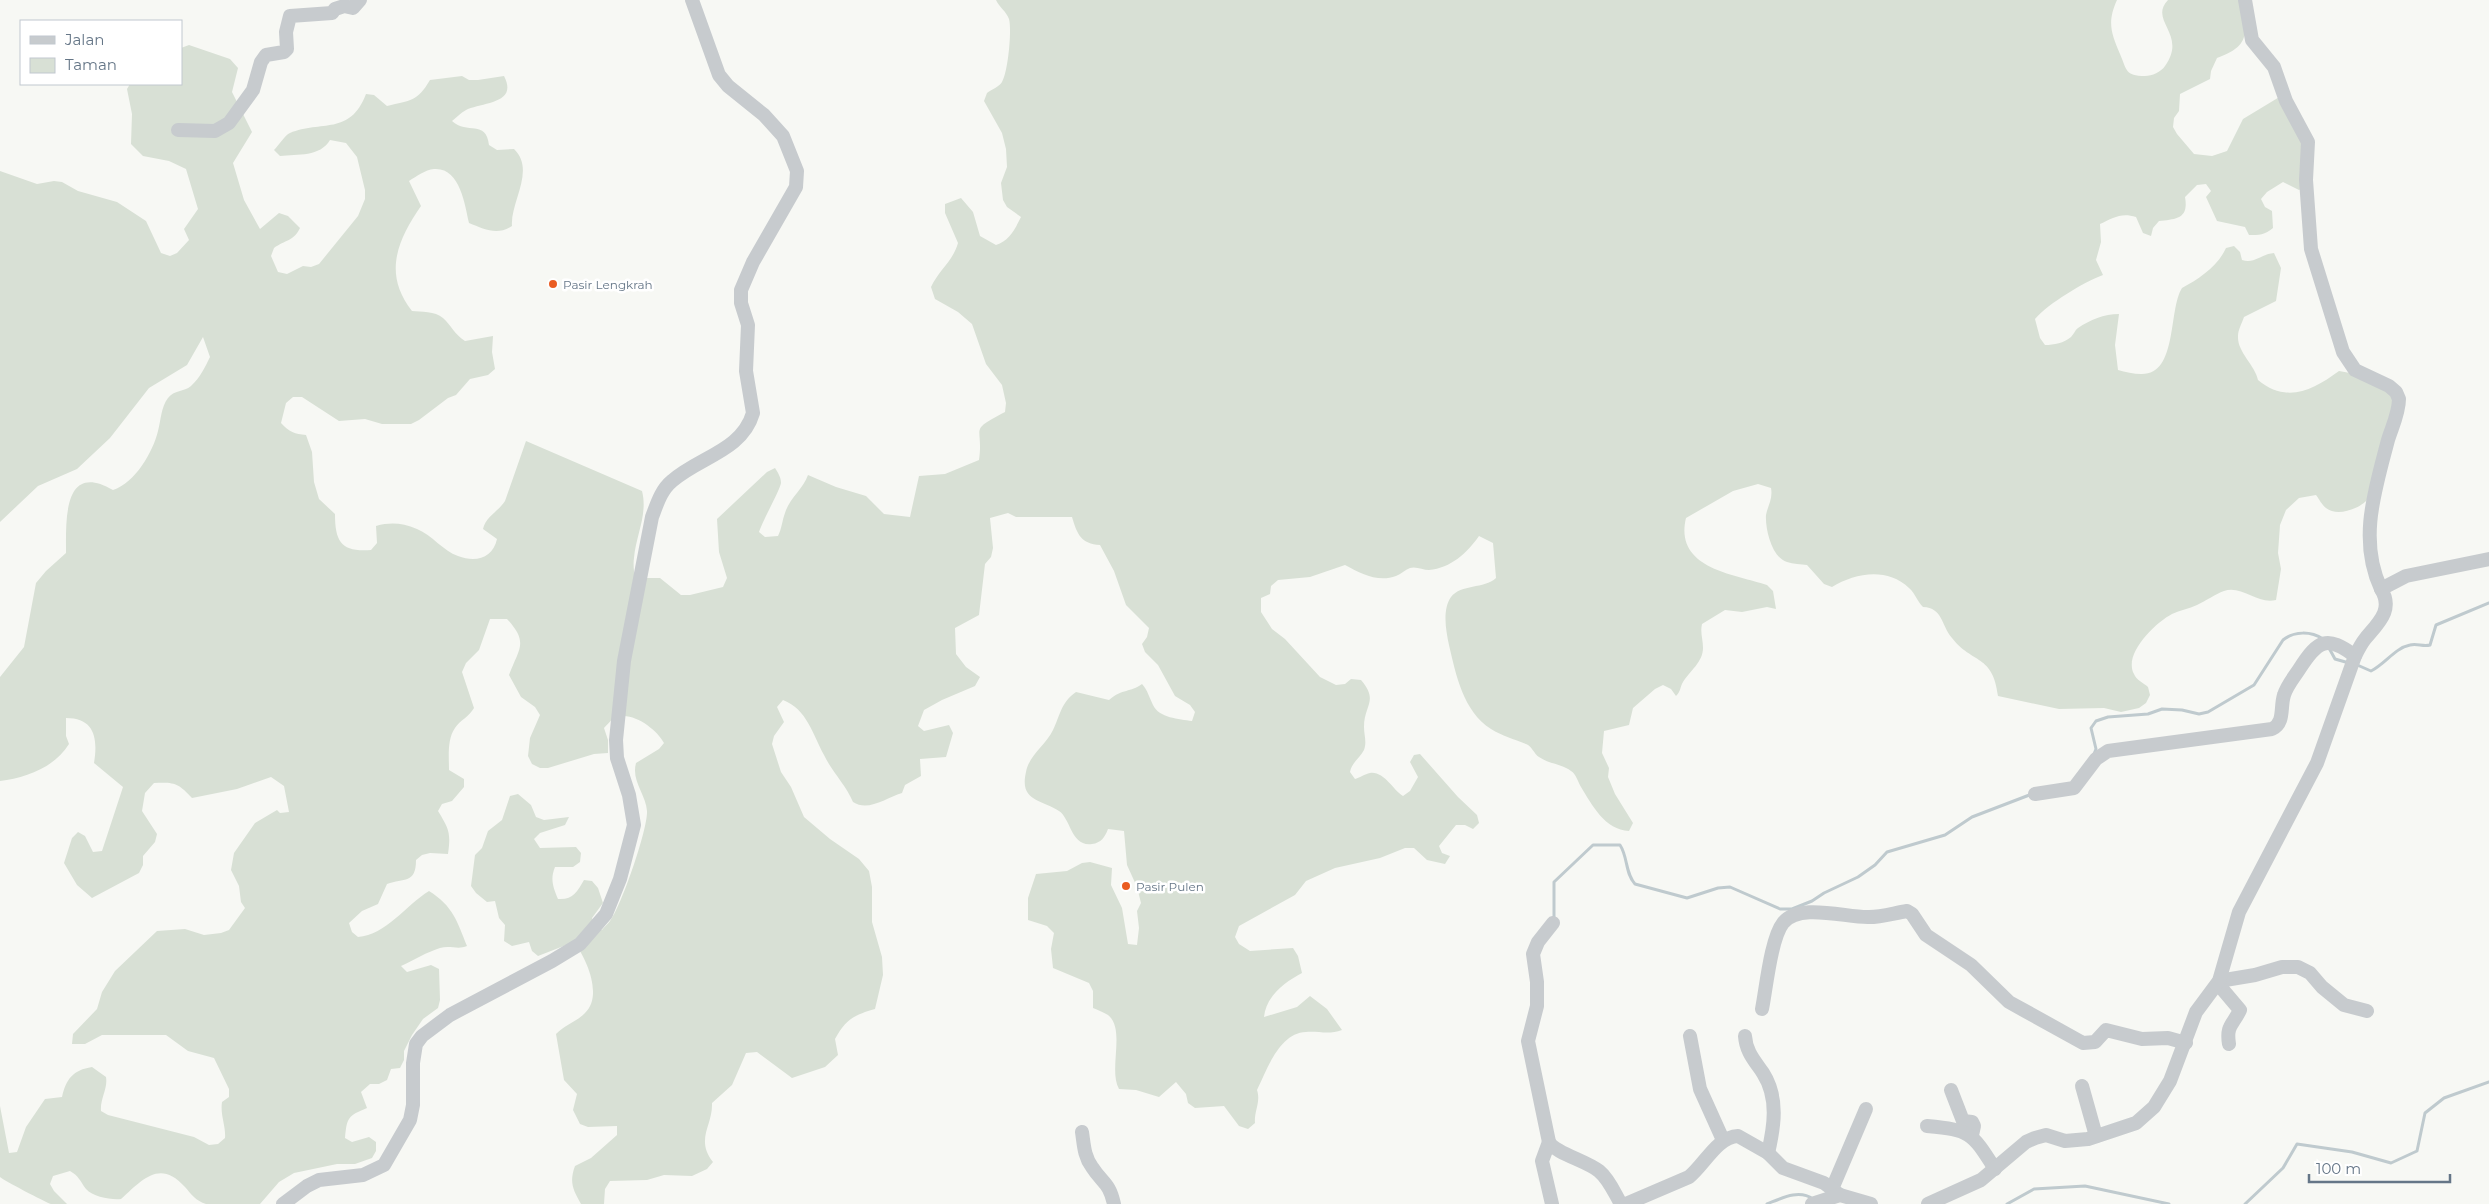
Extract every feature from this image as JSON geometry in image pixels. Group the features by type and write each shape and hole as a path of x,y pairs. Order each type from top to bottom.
{"street":[{"path":"178,130 214,132 230,123 253,90 261,62 266,55 284,52 287,49 286,32 290,16 323,16 332,13 335,8 344,6 354,8 360,0"},
{"path":"283,1204 306,1186 319,1180 363,1175 384,1165 410,1120 413,1105 413,1063 416,1044 422,1036 444,1018 580,944 606,914 620,880 634,825 630,795 617,758 616,740 624,661 652,517 657,501 671,482 733,443 748,427 753,413 746,371 749,330 741,303 741,290 752,262 792,196 798,179 783,136 764,115 728,86 719,75 692,0"},
{"path":"1928,1204 1968,1187 1995,1169 2026,1142 2038,1136 2046,1135 2064,1141 2078,1141 2136,1123 2154,1108 2170,1081 2186,1043 2196,1012 2219,983 2239,912 2316,763 2355,656 2364,640 2384,616 2386,601 2374,574 2371,559 2369,517 2399,399 2396,392 2389,386 2355,370 2343,352 2311,249 2306,180 2308,142 2286,101 2274,67 2252,40 2245,0"},
{"path":"2381,589 2406,576 2489,559"},
{"path":"2035,794 2074,788 2096,759 2108,751 2272,729 2280,721 2285,692 2314,648 2322,644 2337,645 2355,656"},
{"path":"1762,1009 1779,930 1789,918 1808,912 1862,918 1889,916 1906,911 1912,914 1926,935 1971,965 2009,1002 2083,1043 2095,1042 2104,1031 2108,1030 2142,1039 2168,1038 2186,1043"},
{"path":"1553,923 1538,942 1533,954 1537,982 1537,1006 1528,1041 1549,1142 1552,1147 1578,1158 1600,1172 1621,1204"},
{"path":"2219,983 2282,967 2298,967 2310,974 2322,987 2344,1005 2367,1011"},
{"path":"2219,983 2240,1010 2230,1025 2229,1044"},
{"path":"1690,1036 1700,1090 1723,1140"},
{"path":"1745,1036 1752,1060 1767,1081 1774,1108 1775,1117 1768,1153"},
{"path":"2082,1086 2096,1136"},
{"path":"1951,1090 1963,1121 1972,1122 1974,1126 1972,1135"},
{"path":"1812,1204 1835,1194 1866,1109"},
{"path":"1927,1126 1956,1129 1972,1135 1995,1169"},
{"path":"1082,1132 1088,1160 1092,1168 1109,1186 1114,1204"},
{"path":"1626,1204 1689,1177 1698,1170 1723,1140 1738,1136 1768,1153 1783,1168 1824,1183 1835,1194 1871,1204"},
{"path":"1549,1142 1542,1161 1552,1204"}],"green space":[{"path":"996,0 2117,0 2111,21 2114,40 2128,71 2134,75 2145,76 2161,70 2171,55 2171,37 2162,15 2163,8 2168,0 2240,0 2245,29 2242,43 2217,58 2211,71 2210,79 2180,94 2179,111 2174,118 2173,127 2194,154 2212,156 2227,151 2243,119 2281,96 2304,141 2303,188 2299,190 2283,182 2267,192 2261,199 2265,207 2272,211 2273,228 2262,234 2249,235 2245,227 2217,221 2206,197 2211,191 2206,184 2197,185 2185,197 2186,204 2183,214 2171,220 2159,221 2153,228 2151,236 2143,233 2136,217 2117,216 2100,224 2101,242 2096,260 2103,275 2067,294 2049,306 2035,319 2040,338 2045,345 2048,345 2065,341 2078,328 2092,320 2103,316 2119,314 2115,345 2118,370 2138,374 2153,371 2161,364 2167,353 2178,298 2182,288 2218,261 2226,248 2234,246 2240,252 2242,260 2247,261 2274,253 2281,268 2276,301 2244,317 2238,334 2240,348 2258,380 2279,391 2290,393 2310,389 2339,371 2350,373 2391,391 2394,404 2367,500 2348,511 2336,512 2326,508 2316,495 2299,498 2286,510 2280,525 2278,553 2281,569 2276,600 2263,600 2237,591 2224,591 2165,618 2143,640 2133,657 2132,666 2134,674 2138,680 2148,687 2150,695 2146,703 2139,708 2121,712 2104,708 2059,709 1998,696 1992,673 1987,666 1960,646 1948,633 1938,614 1930,608 1923,607 1913,592 1900,581 1891,577 1871,574 1851,578 1832,587 1824,584 1807,565 1787,562 1777,555 1770,542 1766,521 1771,488 1758,484 1733,491 1686,518 1685,535 1689,548 1697,558 1709,566 1767,585 1773,591 1776,609 1767,607 1742,612 1725,610 1702,624 1703,648 1701,658 1683,682 1676,696 1671,689 1663,685 1655,689 1633,708 1629,725 1604,731 1602,753 1609,768 1608,777 1615,794 1633,823 1629,831 1620,830 1600,815 1573,772 1539,757 1528,745 1504,736 1481,721 1462,692 1449,645 1446,627 1446,608 1455,593 1466,588 1485,584 1496,578 1493,543 1479,536 1464,554 1451,563 1437,569 1412,568 1389,578 1369,576 1345,565 1310,577 1278,580 1271,586 1270,594 1261,598 1261,612 1272,629 1285,639 1320,677 1336,685 1345,684 1351,679 1361,680 1369,693 1370,698 1364,727 1365,747 1352,765 1350,772 1355,779 1375,773 1384,778 1403,796 1410,791 1418,777 1410,762 1414,755 1420,754 1458,797 1477,815 1479,823 1473,829 1465,825 1456,825 1439,846 1442,853 1450,856 1445,864 1427,860 1414,848 1405,848 1380,858 1335,868 1306,881 1295,895 1239,926 1235,937 1239,944 1250,951 1293,948 1298,956 1302,973 1283,985 1272,996 1264,1017 1297,1007 1310,996 1327,1009 1342,1030 1297,1034 1281,1046 1270,1063 1257,1090 1258,1099 1255,1123 1248,1129 1239,1126 1224,1106 1195,1108 1188,1103 1186,1094 1176,1082 1159,1097 1136,1090 1119,1089 1115,1071 1116,1030 1113,1021 1108,1015 1093,1008 1093,991 1089,983 1053,968 1051,949 1054,933 1047,926 1028,920 1028,898 1036,874 1067,871 1082,863 1090,862 1112,868 1111,885 1122,908 1128,944 1137,945 1139,928 1137,911 1141,903 1137,887 1127,865 1124,831 1108,829 1100,841 1085,844 1075,837 1059,811 1034,798 1026,789 1026,772 1030,760 1050,735 1067,700 1076,692 1109,700 1142,684 1153,705 1160,713 1192,721 1195,712 1190,705 1175,696 1158,665 1145,652 1142,644 1147,637 1149,628 1126,605 1114,571 1100,545 1088,543 1081,537 1072,517 1016,517 1008,513 990,518 993,548 991,557 985,564 979,615 955,628 956,654 966,667 980,677 975,686 924,710 918,726 924,731 949,725 953,733 946,757 920,759 921,776 905,785 902,793 871,805 859,805 853,802 831,767 804,716 791,704 783,700 777,707 784,722 774,736 772,744 781,772 791,787 804,817 830,839 859,859 869,871 872,887 872,922 882,957 883,975 875,1009 861,1013 847,1022 835,1039 838,1055 825,1067 792,1078 757,1052 746,1053 732,1085 712,1103 705,1146 713,1162 707,1169 692,1176 664,1175 647,1180 610,1181 605,1189 604,1204 581,1204 574,1190 572,1177 575,1166 591,1158 617,1135 617,1126 588,1127 580,1124 573,1110 577,1094 564,1080 556,1034 582,1016 590,1006 593,988 588,967 574,942 538,956 532,951 529,942 512,946 504,941 505,925 499,918 495,901 487,902 471,886 475,855 482,848 488,831 502,820 510,796 518,794 531,805 536,817 544,820 569,817 565,825 540,833 534,839 540,848 576,847 581,853 580,862 573,867 555,867 552,879 554,887 558,899 563,899 571,897 584,880 592,881 598,888 603,903 592,918 597,929 602,930 615,913 627,885 639,850 646,820 646,805 635,776 636,763 659,749 664,743 649,726 634,718 619,716 604,728 608,740 608,753 594,754 548,768 540,768 532,764 528,756 530,738 540,715 535,707 521,697 509,675 519,652 520,640 514,627 507,619 490,619 479,650 466,663 462,672 474,708 452,732 450,743 449,770 464,779 464,787 452,801 442,804 438,811 448,831 448,854 430,853 422,855 416,860 414,873 411,877 387,884 378,904 362,911 349,923 352,932 358,937 378,931 429,891 449,908 467,946 440,948 401,966 407,972 431,965 439,969 440,1000 438,1008 423,1019 412,1035 404,1051 404,1060 400,1068 391,1069 387,1080 379,1084 370,1084 361,1092 367,1108 352,1115 348,1121 345,1138 352,1142 369,1137 376,1142 376,1151 372,1158 355,1164 337,1164 294,1173 279,1182 260,1204 202,1203 176,1179 168,1174 160,1173 144,1179 121,1199 112,1199 89,1192 70,1171 53,1176 50,1184 67,1204 51,1204 0,1177 0,1106 9,1153 17,1152 26,1127 45,1099 62,1097 71,1076 85,1068 92,1067 106,1077 101,1111 108,1115 194,1137 209,1145 218,1144 225,1138 222,1102 229,1097 229,1089 214,1058 188,1051 166,1035 102,1035 85,1044 72,1044 73,1034 97,1009 102,992 115,971 157,931 185,929 204,935 229,930 245,908 241,902 239,886 231,870 234,853 255,823 277,810 280,813 289,812 284,786 271,777 237,789 192,798 176,784 154,783 145,793 142,811 157,834 155,842 143,856 143,865 139,873 92,898 77,885 64,863 72,838 78,832 85,836 93,852 102,851 123,787 94,763 95,738 89,726 76,719 66,718 66,736 69,744 56,759 30,774 0,781 0,677 24,647 36,583 66,553 66,525 71,498 76,488 85,483 97,483 113,490 129,481 136,474 156,439 163,409 168,398 194,383 210,357 203,337 187,365 149,388 110,438 77,469 38,486 0,522 0,171 37,184 54,181 62,182 78,191 117,202 146,221 161,253 170,256 177,253 189,240 184,229 198,209 186,169 169,161 143,156 131,144 132,114 127,89 129,85 182,85 182,48 189,45 230,59 238,68 232,92 252,132 233,163 244,200 260,229 279,213 288,216 300,228 292,238 274,248 271,256 278,272 287,274 303,266 311,267 319,264 358,216 365,199 365,190 357,157 346,143 330,140 315,152 280,156 274,150 286,136 302,129 343,121 352,116 366,94 374,95 387,106 413,99 430,80 462,76 469,80 478,80 504,76 507,92 503,96 491,103 468,109 452,121 458,125 484,132 489,145 497,150 514,149 520,157 523,176 512,217 512,226 496,231 469,223 463,197 455,180 443,170 434,169 427,171 409,181 421,206 405,232 400,245 396,271 403,297 412,311 428,312 440,316 465,341 493,336 492,352 495,369 488,375 470,379 456,395 448,398 411,424 382,424 365,419 339,421 302,397 293,397 286,403 281,423 292,432 306,435 312,452 314,482 319,499 335,514 335,524 339,539 347,547 371,550 377,543 376,526 401,524 428,535 447,551 458,556 477,559 488,555 492,551 497,539 483,529 489,517 505,501 526,441 642,491 644,508 635,549 635,578 660,578 681,595 690,595 723,587 727,578 719,552 717,519 767,472 775,468 781,483 759,532 765,537 778,536 787,508 808,475 836,487 866,496 884,514 910,517 919,476 945,474 979,460 981,427 1005,412 1006,403 1002,385 986,364 972,324 958,312 935,299 931,287 953,255 958,243 945,213 945,204 961,198 973,212 980,236 996,245 1008,238 1021,217 1007,207 1003,200 1001,183 1007,167 1006,149 1002,133 984,101 987,93 1002,82 1009,51 1009,19"}],"waterway":[{"path":"2355,664 2371,671 2405,647 2430,645 2436,625 2489,603"},
{"path":"2094,754 2096,749 2091,728 2096,721 2108,717 2148,714 2162,709 2182,710 2199,714 2208,712 2254,685 2283,640 2287,637 2308,633 2323,639"},
{"path":"2329,648 2335,659 2349,663"},
{"path":"1554,919 1554,882 1593,845 1620,845 1635,884 1687,898 1718,888 1730,887 1780,909 1792,909 1812,901 1824,893 1858,877 1875,865 1887,852 1945,835 1972,817 2032,794"},
{"path":"2245,1204 2283,1168 2297,1144 2352,1152 2391,1163 2417,1151 2425,1113 2444,1098 2489,1082"},
{"path":"2007,1204 2034,1189 2085,1186 2169,1204"},
{"path":"1767,1204 1784,1197 1796,1195 1808,1196 1813,1199"}],"place":[{"name":"Pasir Lengkrah","path":"553,284"},
{"name":"Pasir Pulen","path":"1126,886"}]}
